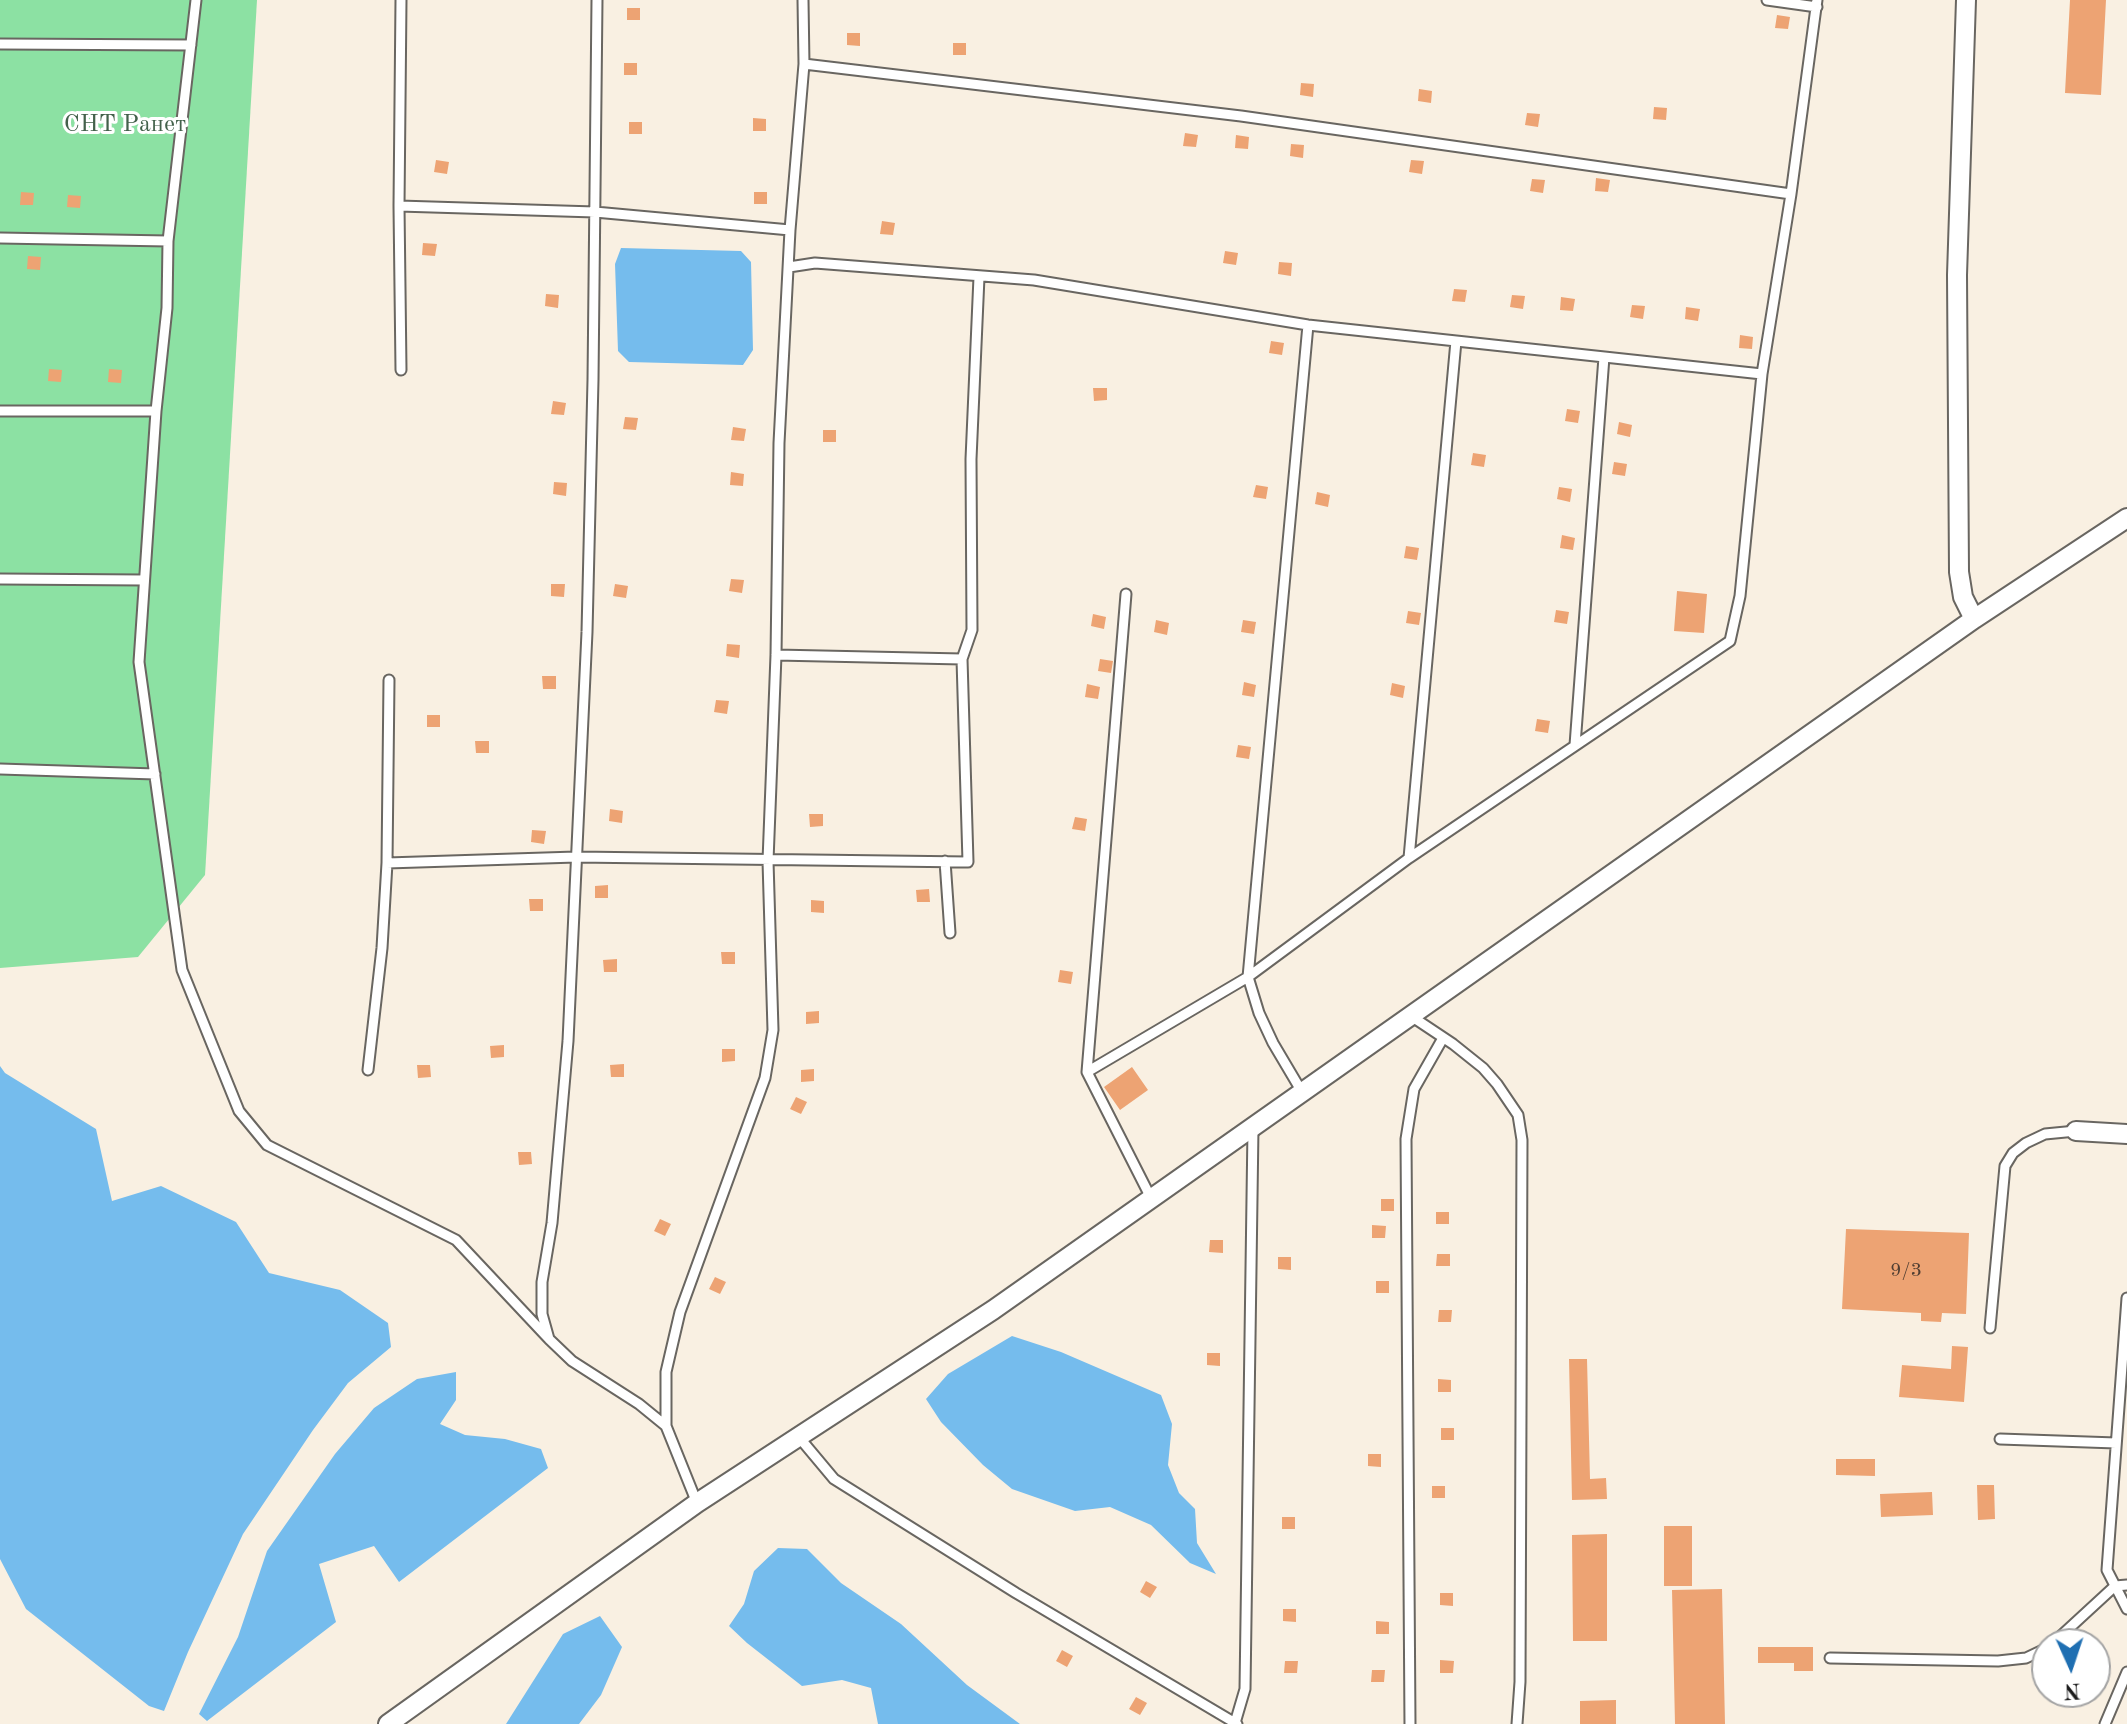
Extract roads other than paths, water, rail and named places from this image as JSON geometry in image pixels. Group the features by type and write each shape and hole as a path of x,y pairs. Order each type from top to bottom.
{"street":[{"path":"1966,0 1957,275 1959,572 1963,597 1974,619"},
{"path":"388,1724 697,1503 993,1310 1974,619 2127,518"},
{"path":"2076,1131 2127,1134"}],"lane":[{"path":"196,0 168,241 167,308 156,411 139,662 182,970 239,1111 267,1145 456,1240 572,1361 639,1404 666,1426"},
{"path":"401,0 401,370"},
{"path":"549,1339 542,1314 542,1282 552,1223 568,1041 587,632 597,0"},
{"path":"697,1503 666,1426 666,1372 680,1312 765,1078 773,1030 768,861 776,655 779,443 790,230 804,64 803,0"},
{"path":"1087,1072 1248,977 1409,858 1730,641 1740,596 1762,374 1817,4 1767,0"},
{"path":"0,44 191,45"},
{"path":"804,64 1241,116 1791,194"},
{"path":"399,206 595,212 790,230"},
{"path":"0,238 168,241"},
{"path":"789,267 815,263 1034,280 1308,325 1762,374"},
{"path":"387,863 576,857 968,862 962,659 972,630 971,459 979,277"},
{"path":"1302,1092 1273,1043 1259,1013 1248,977 1308,325"},
{"path":"1409,858 1456,341"},
{"path":"1575,745 1604,357"},
{"path":"0,411 156,411"},
{"path":"0,579 144,580"},
{"path":"1126,594 1087,1072 1151,1198"},
{"path":"776,655 962,659"},
{"path":"368,1070 382,948 387,863 389,680"},
{"path":"0,769 155,774"},
{"path":"945,861 950,933"},
{"path":"1411,1016 1483,1068 1518,1115 1522,1140 1520,1682 1517,1724"},
{"path":"1410,1724 1406,1139 1414,1089 1443,1038"},
{"path":"798,1436 834,1479 1016,1593 1236,1723 1245,1689 1253,1126"},
{"path":"1990,1328 2005,1166 2013,1153 2026,1143 2045,1134 2076,1131"},
{"path":"2127,1298 2107,1570 2127,1609"},
{"path":"2000,1439 2116,1443"},
{"path":"2069,1628 2115,1586 2127,1585"},
{"path":"1830,1658 1998,1661 2031,1656"},
{"path":"2105,1724 2127,1672"}],"water":[{"path":"621,248 741,251 751,262 753,350 743,365 629,362 618,351 615,264"},
{"path":"0,1066 5,1073 96,1129 112,1201 161,1186 236,1222 269,1273 340,1290 388,1323 391,1347 348,1383 243,1534 164,1711 149,1706 26,1609 0,1559"},
{"path":"1012,1336 1061,1352 1161,1395 1172,1424 1168,1465 1179,1493 1195,1509 1197,1543 1216,1574 1190,1563 1151,1525 1110,1507 1075,1511 1012,1489 983,1465 941,1422 926,1399 948,1374"},
{"path":"456,1372 456,1400 440,1424 465,1435 505,1439 541,1449 548,1468 399,1582 374,1546 319,1564 336,1622 207,1721 199,1714 238,1637 267,1551 335,1454 374,1408 417,1379"},
{"path":"778,1548 807,1549 841,1583 901,1624 967,1685 1020,1724 878,1724 871,1688 842,1680 802,1686 729,1626 744,1604 754,1571"},
{"path":"600,1616 622,1647 601,1695 579,1724 506,1724 563,1634"}],"park label":[{"name":"СНТ Ранет","path":"125,125"}]}
